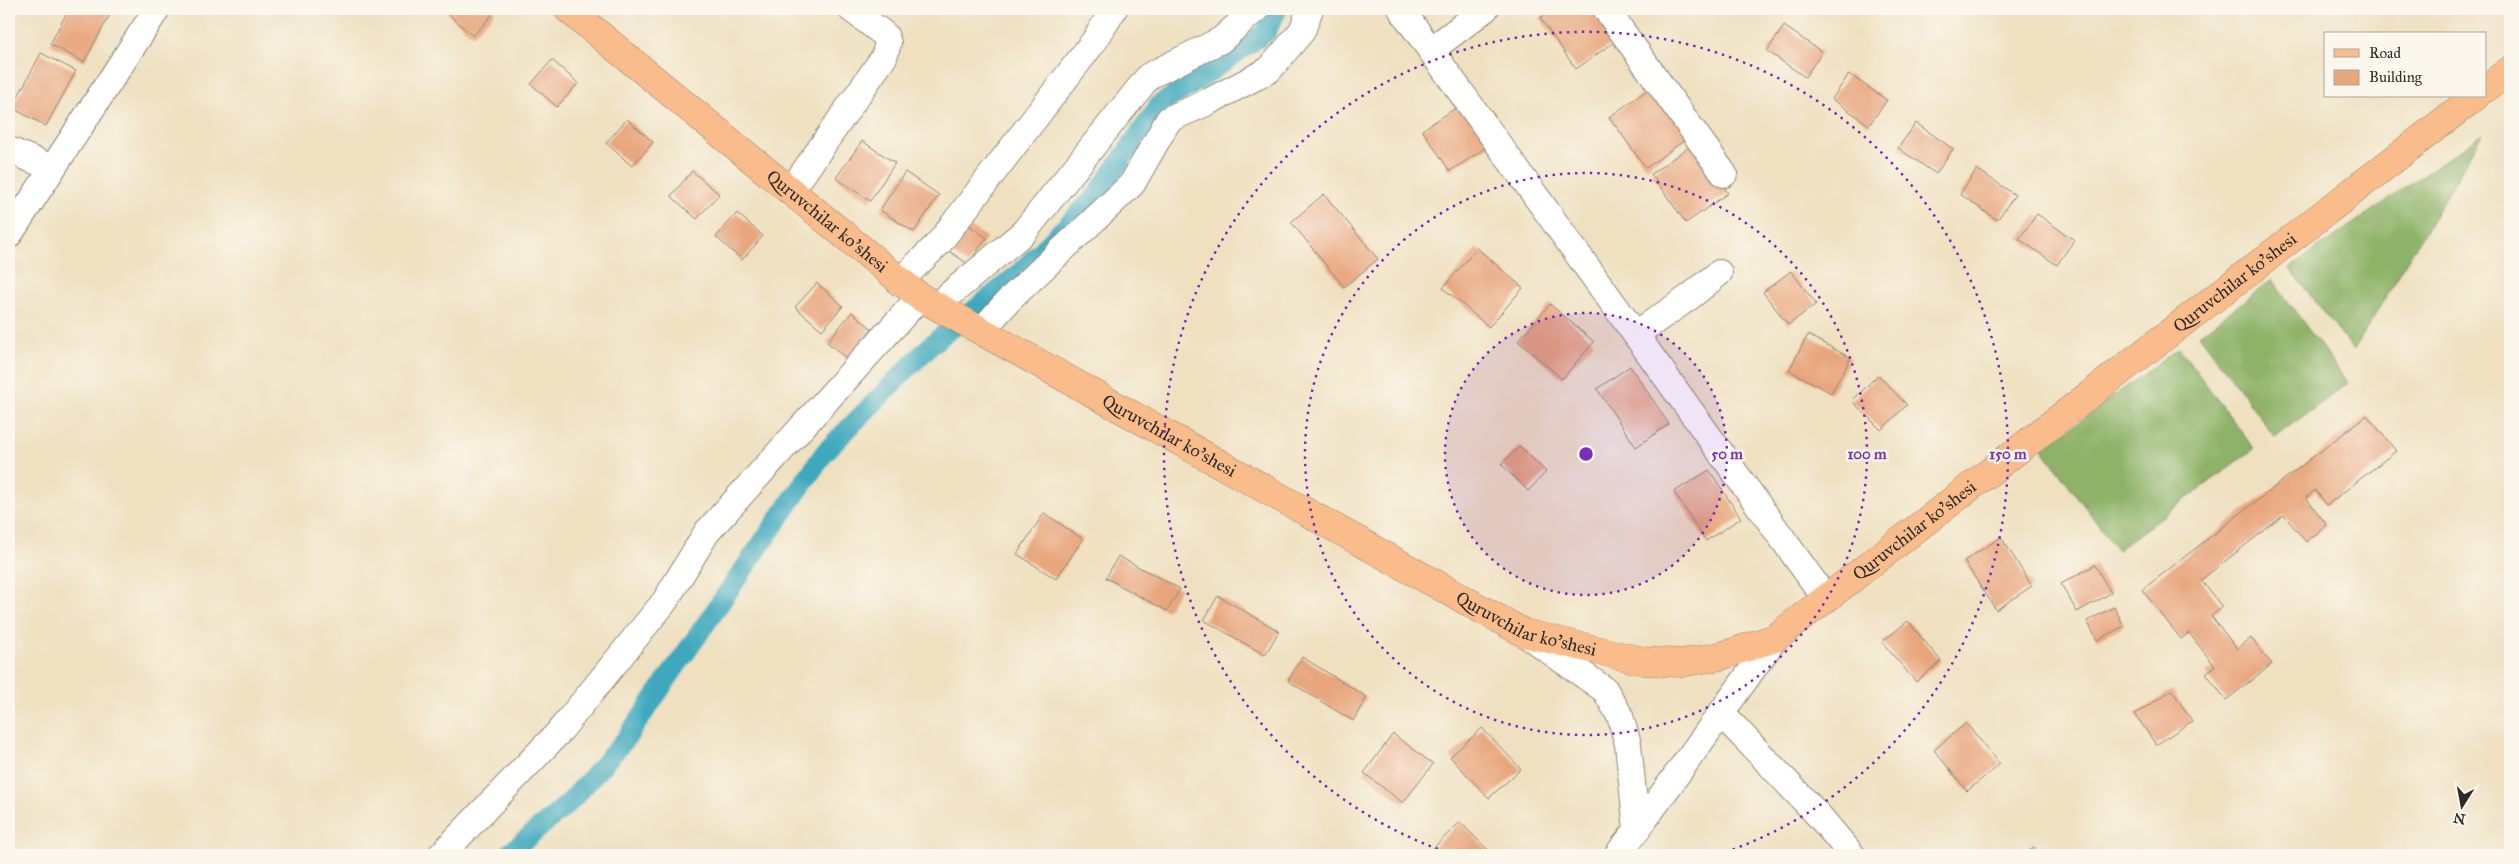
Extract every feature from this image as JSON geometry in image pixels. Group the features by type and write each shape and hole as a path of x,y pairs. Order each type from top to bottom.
{"main road":[{"name":"Quruvchilar ko'shesi","path":"568,9 790,192 925,299 1524,633 1643,662 1681,662 1721,656 1775,638 2473,98"},
{"path":"2486,88 2510,70"}],"street":[{"path":"9,235 156,9"},
{"path":"790,192 884,57 888,43 885,35 851,9"},
{"path":"925,299 939,243 1094,40 1114,9"},
{"path":"441,855 559,732 665,601 707,532 925,299 1024,232 1149,76 1221,40 1256,9"},
{"path":"975,328 1010,299 1132,184 1170,119 1206,104 1269,70 1302,31 1310,9"},
{"path":"1401,9 1826,599"},
{"path":"1431,50 1485,9"},
{"path":"1606,9 1724,174"},
{"path":"9,150 52,168"},
{"path":"1636,334 1691,296 1719,273"},
{"path":"1524,633 1605,690 1620,716 1628,744 1637,830"},
{"path":"1617,855 1775,638"},
{"path":"1721,713 1820,817 1852,855"}],"green space":[{"path":"2483,134 2354,350 2289,268"},
{"path":"2272,280 2348,383 2275,437 2199,335"},
{"path":"2179,348 2254,449 2117,550 2042,449"}],"building":[{"path":"69,9 113,9 84,62 50,44"},
{"path":"451,9 491,9 495,12 473,36 447,13"},
{"path":"1554,9 1599,9 1620,38 1576,69 1540,18"},
{"path":"1784,26 1822,52 1805,77 1767,51"},
{"path":"41,53 76,71 46,126 12,108"},
{"path":"552,60 578,83 557,107 531,84"},
{"path":"1849,74 1887,100 1869,125 1832,99"},
{"path":"1653,86 1689,137 1646,168 1609,117"},
{"path":"1462,104 1490,145 1450,171 1422,130"},
{"path":"627,119 653,142 632,166 606,143"},
{"path":"1916,123 1953,149 1936,174 1898,148"},
{"path":"862,141 895,163 870,201 836,178"},
{"path":"1693,144 1728,193 1686,223 1651,174"},
{"path":"1977,169 2015,195 1997,220 1960,194"},
{"path":"692,171 719,194 697,219 671,196"},
{"path":"905,172 939,195 914,232 880,210"},
{"path":"1324,194 1378,259 1344,287 1291,222"},
{"path":"737,213 763,236 742,260 716,237"},
{"path":"2037,214 2074,240 2057,265 2019,239"},
{"path":"962,220 987,238 968,264 943,247"},
{"path":"1477,248 1523,288 1489,327 1443,288"},
{"path":"1791,271 1816,304 1788,325 1763,292"},
{"path":"817,283 843,306 822,330 795,307"},
{"path":"1550,304 1594,342 1562,379 1518,341"},
{"path":"852,312 872,329 847,359 827,342"},
{"path":"1808,335 1851,358 1831,393 1789,370"},
{"path":"1630,366 1669,424 1636,447 1597,389"},
{"path":"1878,375 1907,405 1881,430 1852,401"},
{"path":"2367,415 2396,451 2327,505 2315,490 2306,498 2327,525 2306,542 2284,515 2201,580 2222,607 2211,616 2237,649 2251,638 2272,664 2226,700 2206,673 2215,666 2189,633 2181,639 2142,590"},
{"path":"1520,446 1546,472 1528,491 1501,464"},
{"path":"1709,470 1741,518 1706,541 1674,492"},
{"path":"1044,513 1083,539 1056,579 1017,554"},
{"path":"2001,537 2032,586 1996,610 1964,561"},
{"path":"1118,556 1180,589 1167,611 1106,578"},
{"path":"2095,565 2111,593 2077,612 2061,584"},
{"path":"1218,596 1279,631 1265,655 1204,620"},
{"path":"2114,607 2124,626 2097,640 2087,621"},
{"path":"1908,621 1941,661 1916,682 1882,642"},
{"path":"1302,657 1367,697 1353,721 1288,681"},
{"path":"2172,690 2192,721 2156,745 2135,714"},
{"path":"1966,723 2000,764 1967,791 1934,750"},
{"path":"1482,728 1521,769 1489,798 1450,757"},
{"path":"1393,734 1433,764 1403,803 1364,773"},
{"path":"1460,822 1493,855 1426,855"},
{"path":"2034,847 2040,855 2024,855"}],"waterway":[{"path":"507,855 568,804 625,740 825,452 932,344 1017,275 1096,196 1160,104 1190,86 1266,32 1278,9"}]}
